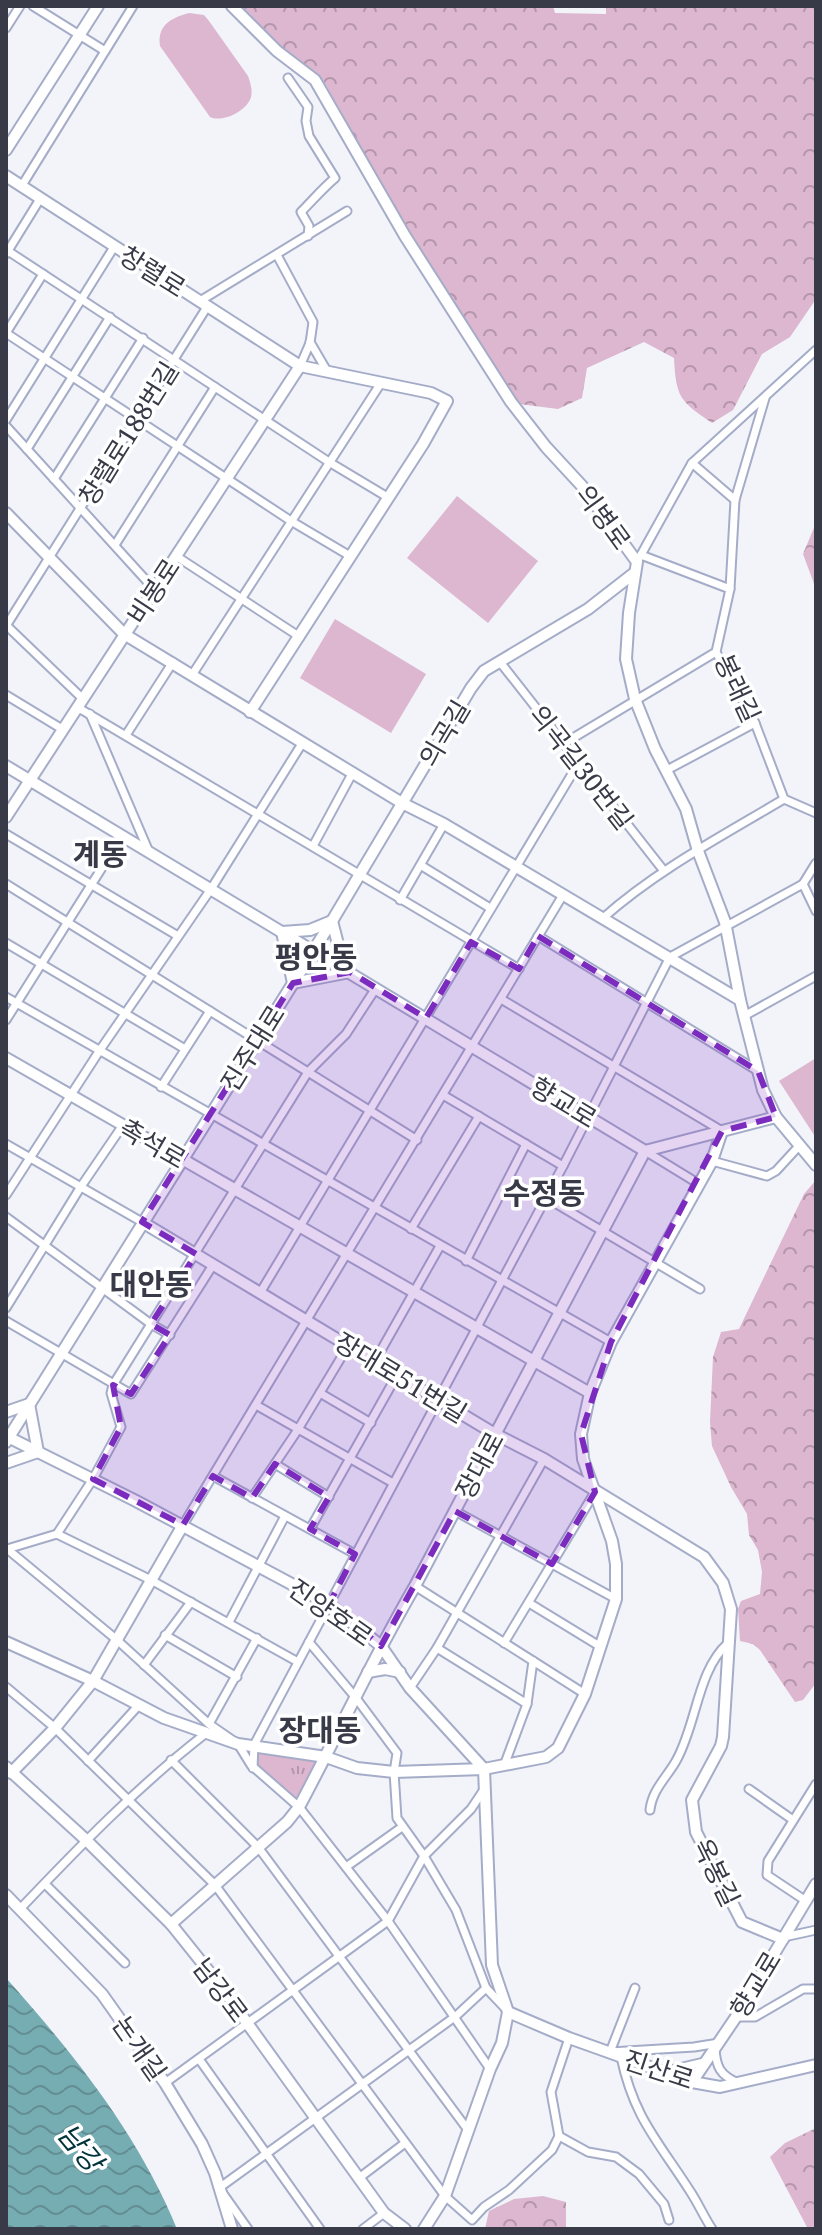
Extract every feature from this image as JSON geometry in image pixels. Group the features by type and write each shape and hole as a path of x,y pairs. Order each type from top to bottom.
{"street":[{"path":"6,28 20,6"},
{"path":"33,6 105,51"},
{"path":"6,150 98,6"},
{"path":"21,187 133,6"},
{"name":"의병로","path":"232,6 277,51 315,80 405,236 511,402 639,558 633,574 626,659 635,699 655,749 686,809 726,928 763,1090 776,1117"},
{"path":"288,78 308,107 306,121 309,136 335,178 320,189 301,212 309,226 308,236"},
{"name":"창렬로","path":"6,176 300,366 431,393 447,401 389,498"},
{"path":"40,199 7,252 389,498 250,712"},
{"path":"203,304 347,211"},
{"path":"114,247 6,423 154,589"},
{"path":"277,255 313,322 310,342 300,366"},
{"path":"43,274 6,333 291,521 350,556"},
{"name":"창렬로188번길","path":"6,625 174,360 203,304"},
{"path":"27,449 110,317"},
{"path":"54,479 143,338"},
{"path":"310,342 328,372"},
{"path":"730,589 639,558 692,463 816,350"},
{"name":"비봉로","path":"6,817 300,366"},
{"path":"192,675 381,383"},
{"path":"115,545 215,387"},
{"name":"봉래길","path":"765,398 735,500 730,589 716,652 755,723 784,799"},
{"path":"692,463 735,500"},
{"path":"6,513 124,634 402,803 444,824 740,1000"},
{"path":"176,556 300,637"},
{"name":"의곡길","path":"314,950 484,671 588,609 633,574"},
{"path":"6,625 90,713 519,969"},
{"path":"563,744 716,652"},
{"path":"126,735 173,662"},
{"name":"의곡길30번길","path":"500,662 664,871"},
{"path":"6,695 62,729"},
{"path":"90,713 149,852"},
{"path":"667,770 755,723"},
{"path":"6,1195 100,1050 211,889 303,742"},
{"path":"260,1293 578,764"},
{"path":"6,766 314,950"},
{"path":"313,846 353,772"},
{"path":"603,918 630,894 664,871 784,799 816,813"},
{"path":"400,900 444,824"},
{"path":"6,834 178,936"},
{"path":"6,1020 122,836"},
{"path":"253,1768 254,1745 563,1166 670,957 803,884 816,863"},
{"path":"422,866 490,908"},
{"path":"6,884 417,1140"},
{"path":"803,884 816,911"},
{"path":"8,1773 55,1728 93,1681 183,1525 563,895"},
{"path":"332,921 350,972 293,983 282,932 310,930 332,921"},
{"path":"538,936 758,1071"},
{"path":"6,943 185,1049"},
{"name":"향교로","path":"314,950 645,1151"},
{"name":"진주대로","path":"7,1439 314,950"},
{"path":"744,1016 816,976"},
{"path":"6,1550 57,1534 93,1479 121,1427 111,1393 113,1385 308,1072 346,1034 376,988"},
{"path":"6,997 611,1342"},
{"path":"501,999 722,1131"},
{"path":"161,1087 210,1011"},
{"name":"촉석로","path":"6,1059 590,1393"},
{"path":"443,1095 563,1166"},
{"path":"411,1229 479,1116"},
{"path":"645,1151 776,1117 816,1165"},
{"path":"6,1308 123,1125"},
{"path":"6,1642 139,1705 207,1729 238,1744 326,1757 357,1768 394,1772 484,1769 546,1757 558,1748 585,1694 616,1599 616,1564 612,1541 583,1459 581,1434 590,1393 611,1342 712,1161 722,1131"},
{"path":"6,1144 142,1222"},
{"path":"466,1261 526,1144"},
{"path":"712,1161 767,1176 776,1171 799,1146"},
{"path":"645,1151 699,1184"},
{"name":"장대로","path":"171,1924 287,1822 299,1807 381,1646 645,1151"},
{"path":"545,1197 700,1289"},
{"path":"6,1217 170,1335"},
{"name":"장대로51번길","path":"142,1222 495,1434"},
{"path":"375,1361 440,1246"},
{"path":"6,1321 131,1394 213,1265"},
{"path":"252,1498 348,1346"},
{"path":"310,1529 397,1375"},
{"path":"320,1393 371,1423"},
{"path":"6,1412 29,1404 38,1452 6,1463"},
{"path":"256,1405 393,1483"},
{"name":"옥봉길","path":"495,1434 544,1459 704,1557 723,1583 731,1609 721,1746 692,1800 696,1832 742,1922 784,1938"},
{"name":"진양호로","path":"7,1439 183,1525 329,1604 381,1646 410,1688 484,1769"},
{"path":"410,1688 437,1648 544,1459"},
{"path":"275,1464 329,1497"},
{"path":"213,1476 355,1554"},
{"path":"504,1643 595,1492"},
{"path":"455,1511 616,1599"},
{"path":"229,1622 285,1516"},
{"path":"57,1534 151,1580 298,1662"},
{"path":"6,1550 117,1640 207,1729"},
{"path":"415,1586 585,1694"},
{"path":"144,1665 191,1602"},
{"path":"529,1603 601,1647"},
{"path":"165,1635 237,1677"},
{"path":"20,1909 85,1839 207,1729 257,1638"},
{"path":"650,1810 657,1788 679,1755 709,1668 717,1653 730,1641"},
{"path":"309,1642 397,1753 394,1772 397,1818 456,1910 486,1988 508,2012"},
{"path":"437,1648 527,1704"},
{"path":"505,1763 527,1704 533,1661"},
{"path":"368,1672 385,1669 400,1672"},
{"path":"6,1687 55,1728 215,1885 445,2196 472,2220 552,2150 559,2136 551,2092 569,2038"},
{"path":"88,1761 139,1705"},
{"path":"238,1744 253,1768 299,1807 388,1921 490,2069"},
{"path":"171,1760 258,1847 468,2130"},
{"path":"424,2229 445,2196 502,2043 508,2012 492,1965 484,1769"},
{"name":"남강로","path":"8,1773 85,1839 171,1924 384,2213 405,2229"},
{"path":"806,1901 767,1875 768,1861 816,1784"},
{"path":"165,2083 388,1921 424,1856 478,1802 484,1789"},
{"path":"749,1789 793,1820"},
{"path":"346,1867 402,1827"},
{"path":"45,1884 125,1963"},
{"name":"향교로","path":"692,2082 736,2017 816,1884"},
{"name":"논개길","path":"6,1895 102,1994 165,2083 202,2144 232,2229"},
{"path":"784,1938 816,1930"},
{"path":"248,2229 219,2188 456,2016 486,1988"},
{"path":"635,1988 615,2055 651,2137 691,2192 712,2229"},
{"path":"736,2017 755,2017 803,1989 816,1989"},
{"name":"진산로","path":"508,2012 615,2055 692,2082 720,2087 816,2065"},
{"path":"615,2055 694,2047 714,2050"},
{"path":"664,2072 698,2065 714,2050"},
{"path":"714,2050 721,2074 740,2083"},
{"path":"199,2059 320,2229"},
{"path":"559,2136 588,2152 616,2157 639,2174 664,2204 669,2220"},
{"path":"359,2178 405,2143"},
{"path":"363,2229 384,2213"}],"highlighted area":[{"path":"538,936 758,1071 776,1117 722,1131 611,1342 581,1434 595,1492 552,1564 455,1511 381,1646 329,1604 355,1554 310,1529 329,1497 275,1464 252,1498 213,1476 183,1525 93,1479 121,1427 113,1385 131,1394 170,1335 151,1324 196,1254 142,1222 293,983 350,972 426,1018 471,942 519,969"}],"green space":[{"path":"242,6 553,6 555,13 606,14 606,6 816,6 816,299 790,337 762,354 733,410 712,423 682,397 676,382 674,358 644,342 587,368 582,398 558,409 519,404 507,392 412,238 323,80 290,56"},
{"path":"189,13 204,15 248,76 251,97 245,107 234,114 210,117 160,46 163,28 176,17"},
{"path":"457,496 538,561 488,623 407,558"},
{"path":"816,523 816,589 803,554"},
{"path":"335,619 426,674 391,733 300,678"},
{"path":"816,1058 816,1138 779,1081"},
{"path":"816,1180 816,1683 803,1700 795,1702 760,1650 753,1644 740,1641 738,1609 741,1601 760,1594 762,1572 758,1550 749,1535 747,1514 712,1446 710,1422 713,1357 721,1332 739,1329 804,1194"},
{"path":"254,1745 326,1757 299,1807 253,1768"},
{"path":"816,2128 816,2229 808,2229 770,2157 785,2143"},
{"path":"543,2196 566,2202 566,2229 485,2229 489,2211 514,2199"}],"water":[{"name":"남강","path":"6,1978 80,2066 124,2128 177,2229 6,2229"}],"district":[{"name":"계동","path":"100,853"},
{"name":"평안동","path":"316,956"},
{"name":"수정동","path":"544,1192"},
{"name":"대안동","path":"151,1283"},
{"name":"장대동","path":"320,1729"}]}
